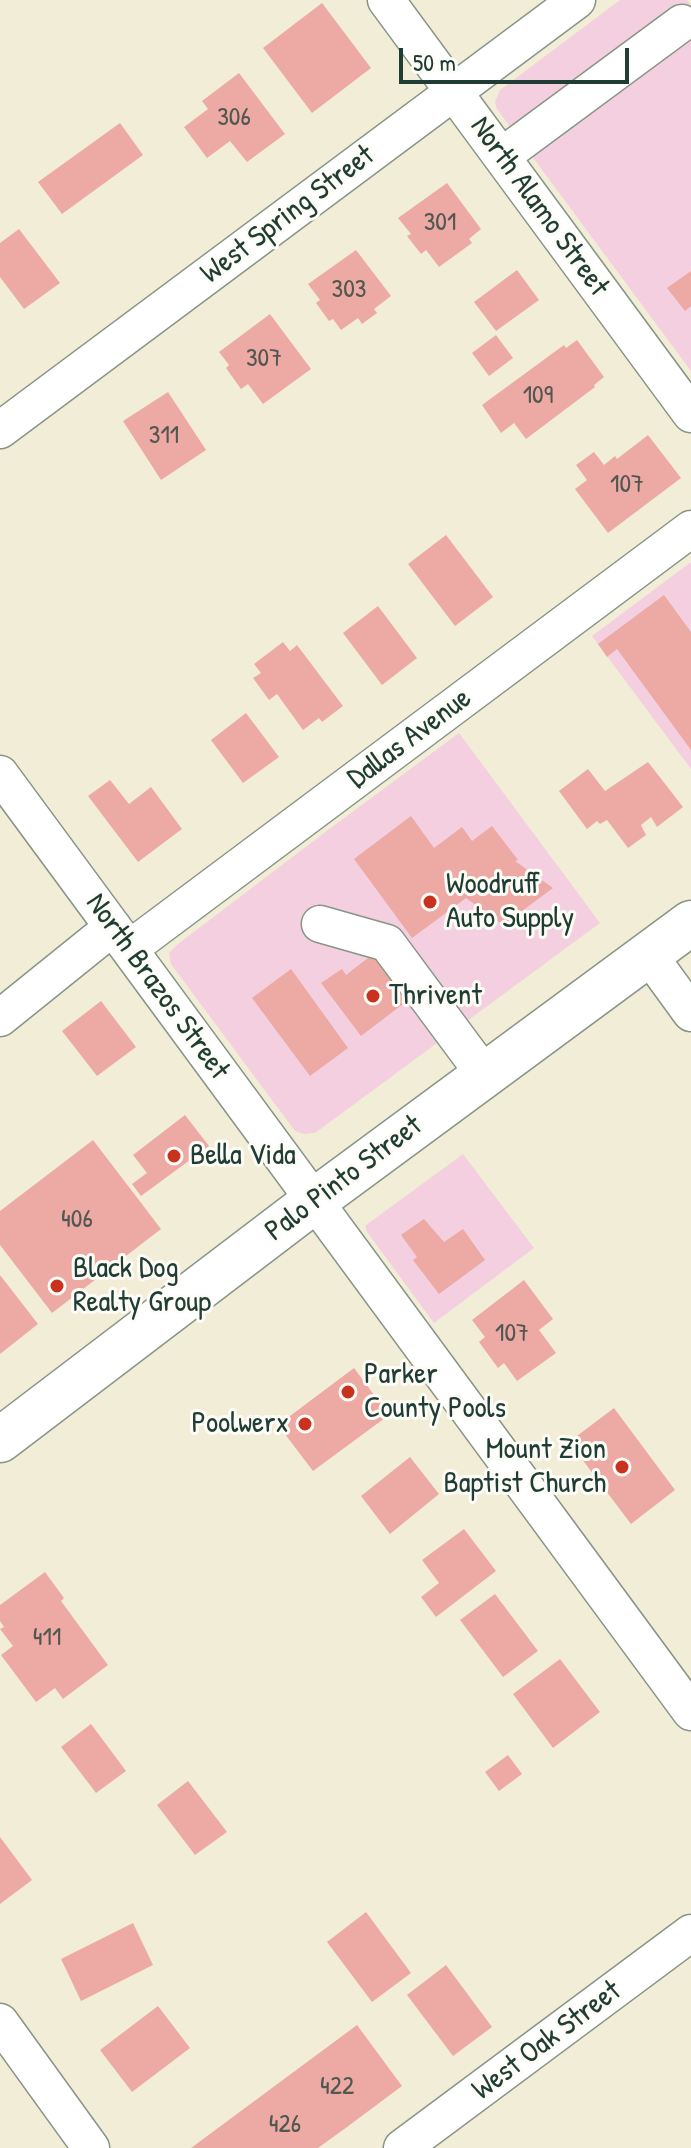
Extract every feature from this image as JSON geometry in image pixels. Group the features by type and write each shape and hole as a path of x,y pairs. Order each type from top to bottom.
{"main road":[{"name":"Palo Pinto Street","path":"0,1440 314,1201 691,923"}],"street":[{"name":"North Alamo Street","path":"386,0 691,414"},
{"name":"West Spring Street","path":"0,430 577,0"},
{"path":"502,156 679,20"},
{"name":"Dallas Avenue","path":"0,1018 121,938 691,529"},
{"name":"North Brazos Street","path":"0,774 691,1712"},
{"path":"320,924 387,943 484,1074"},
{"path":"648,954 691,1013"},
{"name":"West Oak Street","path":"402,2148 691,1933"},
{"path":"0,2022 91,2148"}],"shaded area":[{"path":"620,0 687,0 691,5 691,371 497,109 495,102 500,90"},
{"path":"691,562 691,769 592,636"},
{"path":"459,733 600,923 315,1133 295,1131 171,964 169,953"},
{"path":"463,1154 534,1248 434,1323 365,1226"}],"building":[{"path":"322,3 371,68 312,113 263,48"},
{"path":"239,73 285,134 247,162 230,141 207,158 184,127 208,109 202,101"},
{"path":"120,123 143,155 62,214 38,182"},
{"path":"447,183 481,229 469,239 472,243 439,267 426,250 421,254 398,218"},
{"path":"19,229 60,283 24,309 0,277 0,243"},
{"path":"356,250 391,296 374,309 377,313 362,324 358,318 341,330 333,319 329,321 316,303 320,300 308,284"},
{"path":"517,270 539,300 496,331 474,302"},
{"path":"691,271 691,306 685,311 667,288"},
{"path":"270,314 311,369 263,404 248,384 241,389 219,352"},
{"path":"496,335 513,358 489,376 472,353"},
{"path":"577,340 604,377 526,439 514,423 501,433 482,405 564,345 566,348"},
{"path":"168,392 206,450 161,480 123,421"},
{"path":"648,435 681,478 608,533 575,489 587,480 576,465 594,452 604,465"},
{"path":"446,535 493,597 455,626 408,564"},
{"path":"664,595 691,632 691,750 617,649 607,657 598,644"},
{"path":"378,606 417,658 382,685 343,633"},
{"path":"283,642 290,651 297,645 343,706 322,722 319,718 303,730 277,694 269,700 253,678 261,673 254,664"},
{"path":"246,713 279,757 243,783 211,740"},
{"path":"648,762 683,807 657,827 651,817 641,825 646,835 628,848 607,820 600,824 597,821 587,829 559,791 588,769 605,791"},
{"path":"110,780 129,804 151,787 182,829 138,862 88,796"},
{"path":"411,816 434,848 462,827 472,841 492,826 518,860 515,861 553,888 503,925 466,898 412,938 354,859"},
{"path":"381,948 412,993 401,1002 403,1004 361,1036 321,983 342,969 346,975"},
{"path":"291,969 348,1048 310,1076 252,998"},
{"path":"101,1001 136,1047 97,1076 62,1031"},
{"path":"185,1115 209,1146 141,1196 132,1184 147,1173 133,1155"},
{"path":"93,1140 161,1229 52,1313 0,1245 0,1211"},
{"path":"424,1219 444,1242 463,1229 485,1260 439,1294 413,1260 417,1257 401,1235"},
{"path":"0,1275 38,1324 0,1354"},
{"path":"524,1280 553,1319 539,1330 556,1353 517,1381 504,1363 498,1368 479,1342 485,1337 472,1320"},
{"path":"354,1368 389,1415 313,1471 278,1425"},
{"path":"614,1408 675,1490 631,1524 569,1442"},
{"path":"410,1457 439,1494 390,1534 361,1496"},
{"path":"464,1529 496,1571 436,1617 421,1597 439,1583 422,1560"},
{"path":"45,1572 64,1598 61,1601 108,1665 63,1699 55,1688 36,1702 1,1655 13,1646 0,1629 4,1627 0,1621 0,1605"},
{"path":"495,1594 538,1651 503,1677 460,1620"},
{"path":"560,1659 600,1712 553,1748 513,1694"},
{"path":"91,1724 126,1771 96,1793 61,1747"},
{"path":"508,1755 522,1774 499,1791 485,1772"},
{"path":"188,1781 227,1832 195,1855 157,1805"},
{"path":"0,1837 32,1880 0,1904"},
{"path":"366,1912 411,1973 372,2002 327,1942"},
{"path":"133,1923 153,1965 81,2001 61,1959"},
{"path":"446,1965 492,2027 453,2056 407,1995"},
{"path":"158,2006 190,2048 132,2092 100,2050"},
{"path":"357,2025 402,2086 347,2127 318,2148 191,2148"}],"place":[{"name":"Woodruff Auto Supply","path":"430,902"},
{"name":"Thrivent","path":"373,996"},
{"name":"Bella Vida","path":"174,1156"},
{"name":"Black Dog Realty Group","path":"57,1286"},
{"name":"Parker County Pools","path":"348,1392"},
{"name":"Poolwerx","path":"305,1424"},
{"name":"Mount Zion Baptist Church","path":"622,1467"}]}
